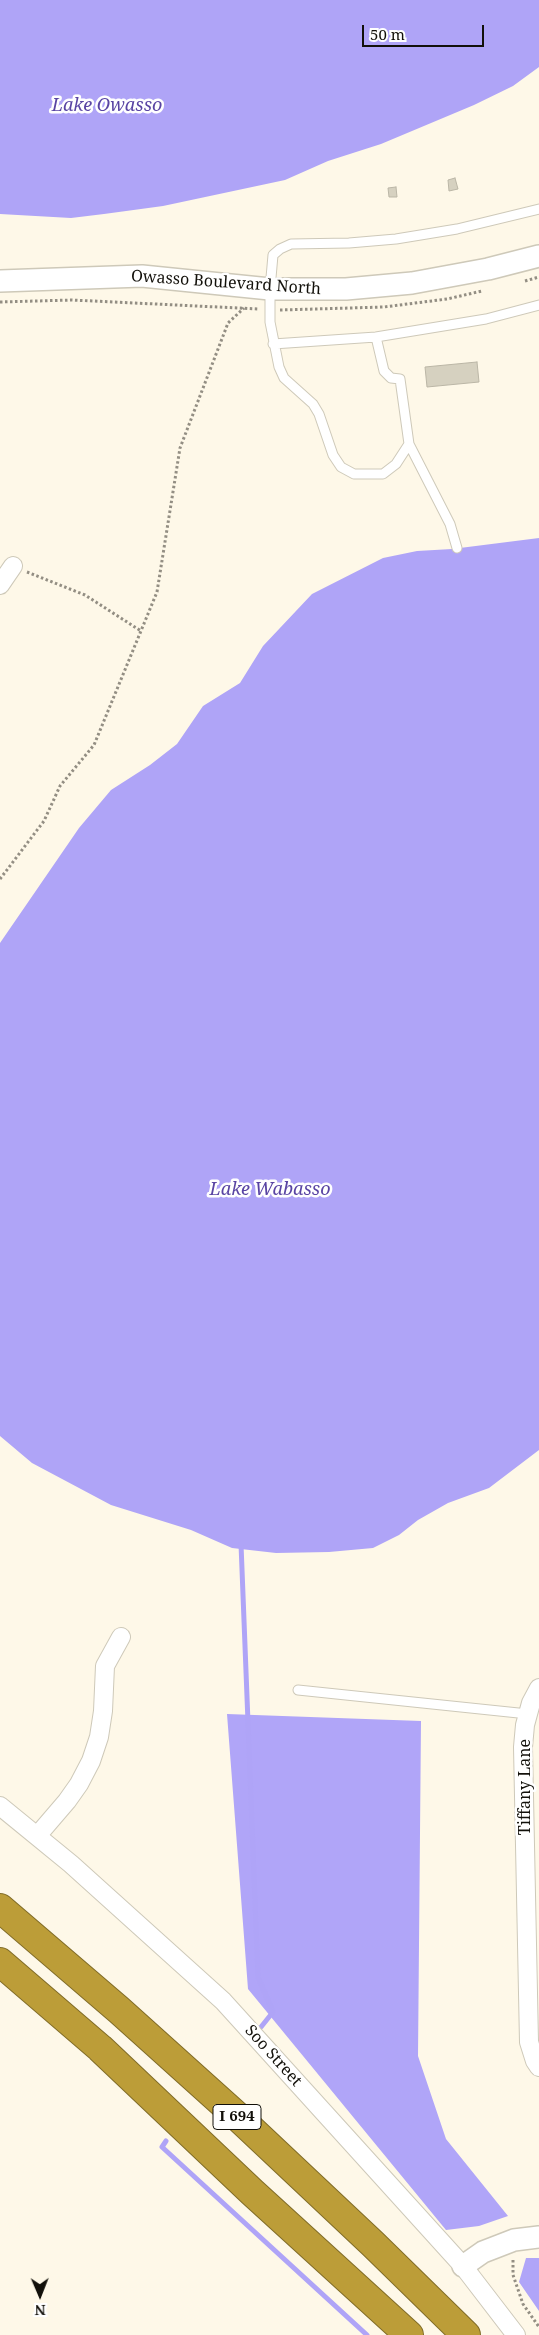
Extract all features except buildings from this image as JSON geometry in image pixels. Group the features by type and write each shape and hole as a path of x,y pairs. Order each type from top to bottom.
{"highway":[{"name":"I 694","path":"0,1908 118,2010 238,2118 373,2244 466,2335"},
{"name":"I 694","path":"0,1962 145,2089 252,2192 409,2335"}],"street":[{"name":"Owasso Boulevard North","path":"0,281 142,276 270,288 326,290 389,286 488,269 539,256"},
{"path":"0,586 6,566"},
{"path":"37,1836 75,1790 91,1761 99,1737 103,1711 105,1666 120,1637"},
{"name":"Tiffany Lane","path":"539,1688 528,1714 523,1747 529,2042 535,2062 539,2067"},
{"name":"Soo Street","path":"0,1806 71,1864 223,2001 463,2266 516,2335"},
{"path":"463,2266 482,2252 514,2240 539,2237"}],"lane":[{"path":"409,444 396,464 383,474 354,474 341,467 333,455 319,414 313,404 284,378 273,344 270,288 274,254 291,244 349,243 396,239 457,229 539,209"},
{"path":"273,344 376,337 486,319 539,305"},
{"path":"376,337 384,370 391,378 400,379 409,444 450,524 457,548"},
{"path":"298,1690 528,1714"}],"path":[{"path":"0,879 44,821 60,786 94,745 157,592 180,448 228,323 244,308"},
{"path":"6,566 85,594 141,631"},
{"path":"514,2240 513,2275 523,2304 539,2327"}],"shaded area":[{"path":"227,1714 421,1721 418,2056 446,2139 508,2216 479,2226 446,2230 248,1989"},
{"path":"526,2258 539,2258 539,2311 519,2282"}],"water":[{"name":"Lake Owasso","path":"0,0 539,0 539,67 513,86 474,105 381,144 328,161 285,180 163,206 71,218 0,214"},
{"name":"Lake Wabasso","path":"539,538 539,1450 489,1488 448,1503 418,1520 399,1535 373,1548 329,1552 276,1553 232,1548 191,1530 111,1505 32,1463 0,1436 0,943 79,828 111,790 150,765 177,744 203,706 240,683 263,646 312,594 383,558 417,551 452,549"}],"waterway":[{"path":"241,1544 258,1977 273,2012 261,2027"},
{"path":"166,2141 162,2147 367,2335"}]}
